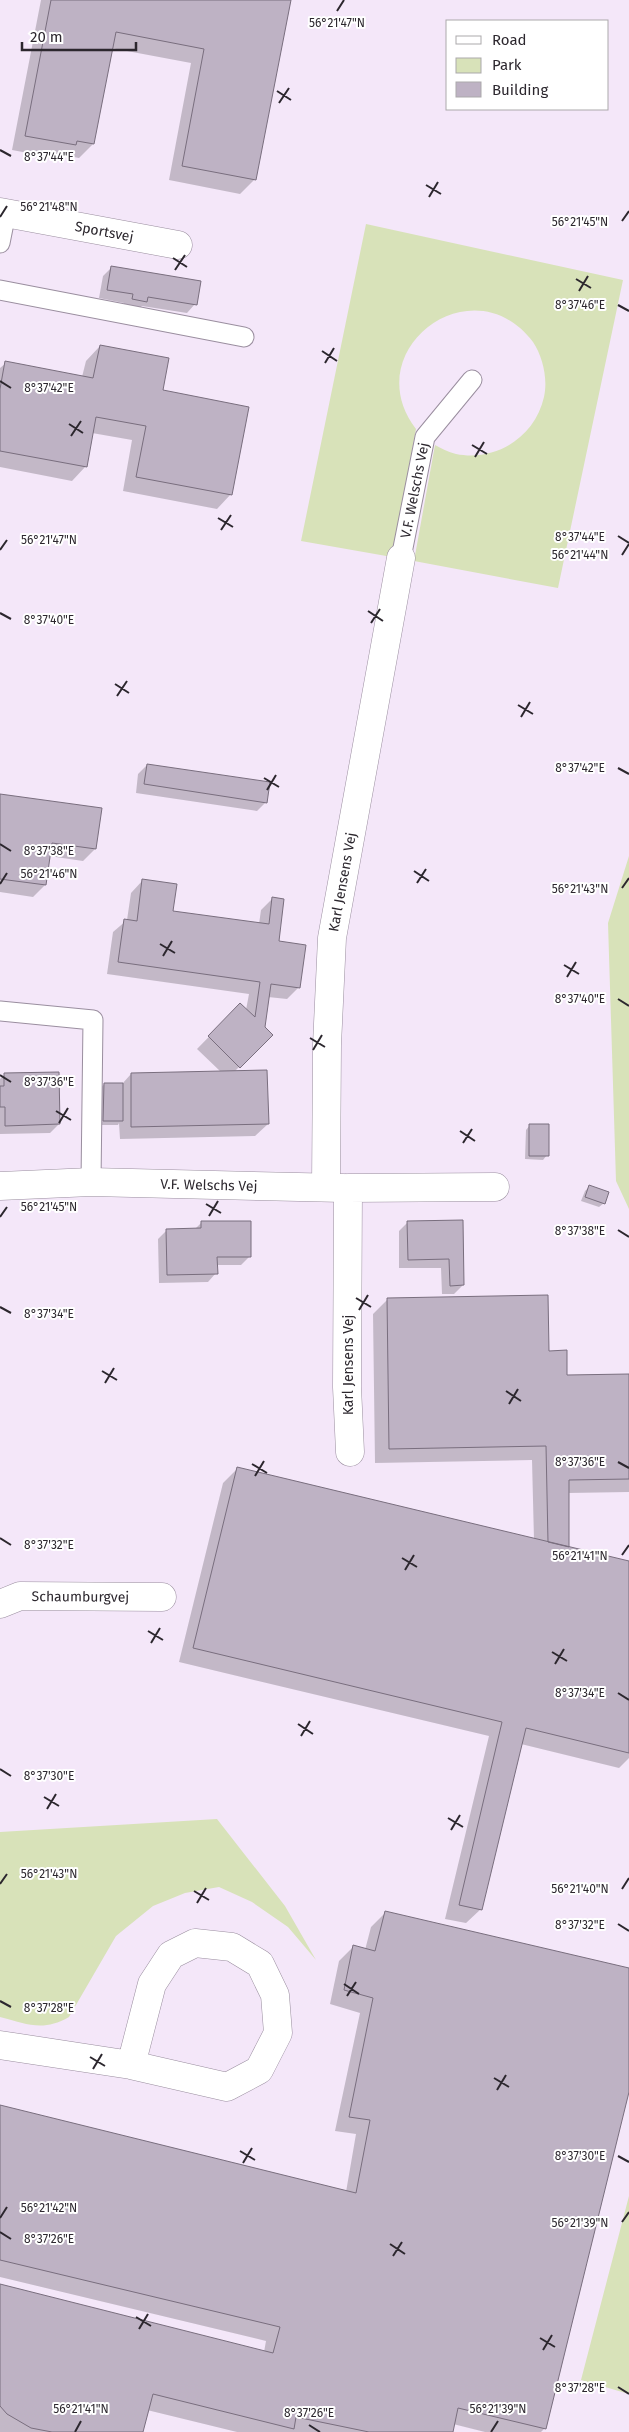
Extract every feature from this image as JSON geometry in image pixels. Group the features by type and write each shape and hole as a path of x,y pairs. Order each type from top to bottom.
{"street":[{"name":"Sportsvej","path":"3,212 178,245"},
{"name":"Karl Jensens Vej","path":"350,1452 337,1188 327,1045 332,938 401,558"},
{"name":"V.F. Welschs Vej","path":"0,1186 91,1182 337,1188"},
{"path":"337,1188 495,1186"},
{"name":"Schaumburgvej","path":"0,1604 20,1596 162,1597"},
{"path":"0,2045 131,2065 227,2087 259,2070 278,2033 275,1995 260,1964 232,1947 195,1943 171,1954 152,1984 131,2065"}],"lane":[{"path":"0,243 3,212"},
{"path":"0,290 244,337"},
{"name":"V.F. Welschs Vej","path":"401,558 424,437 472,380"},
{"path":"0,1011 92,1020 91,1182"}],"green space":[{"path":"366,224 623,280 558,588 414,561 435,445 456,454 485,454 499,450 512,444 523,435 532,424 544,397 544,368 540,354 533,342 508,320 481,311 453,314 429,326 411,346 400,371 401,400 416,429 392,557 301,541"},
{"path":"629,856 629,1209 616,1181 608,923"},
{"path":"217,1819 285,1906 316,1960 288,1927 252,1902 219,1887 185,1893 153,1906 116,1936 69,2017 60,2022 35,2025 0,2017 0,1832"},
{"path":"629,2196 629,2394 581,2380"}],"building":[{"path":"51,0 291,0 256,180 182,166 204,49 116,32 94,144 77,141 76,145 25,136"},
{"path":"111,266 201,281 197,305 148,297 147,302 132,299 133,294 107,290"},
{"path":"100,345 169,358 163,390 249,407 232,495 136,477 146,426 96,417 87,467 0,451 0,389 5,361 93,378"},
{"path":"147,764 270,782 267,803 144,784"},
{"path":"0,794 102,808 96,849 52,843 46,885 0,879"},
{"path":"142,879 177,884 173,911 269,924 272,897 284,899 279,941 306,945 300,988 271,984 265,1027 273,1035 240,1068 208,1036 240,1003 255,1017 260,982 118,962 124,919 137,921"},
{"path":"267,1070 269,1124 131,1127 131,1073"},
{"path":"59,1072 60,1124 5,1126 5,1107 0,1107 0,1086 4,1086 4,1073"},
{"path":"104,1083 123,1083 123,1121 103,1121"},
{"path":"529,1124 549,1124 549,1156 529,1156"},
{"path":"589,1185 609,1192 605,1204 585,1197"},
{"path":"463,1220 464,1285 450,1286 449,1259 408,1260 407,1221"},
{"path":"201,1221 251,1221 251,1257 217,1257 218,1274 167,1275 166,1229 201,1228"},
{"path":"548,1295 549,1351 567,1350 567,1375 629,1374 629,1479 569,1480 569,1547 548,1542 546,1446 389,1449 387,1298"},
{"path":"237,1467 629,1561 629,1753 526,1728 482,1910 459,1905 502,1722 193,1648"},
{"path":"385,1911 629,1968 629,2092 546,2429 458,2408 453,2432 369,2432 296,2417 294,2429 153,2394 143,2432 52,2432 31,2428 7,2414 0,2406 0,2284 273,2353 280,2327 0,2260 0,2105 356,2193 370,2120 349,2117 373,1998 344,1990 353,1945 375,1951"}]}
